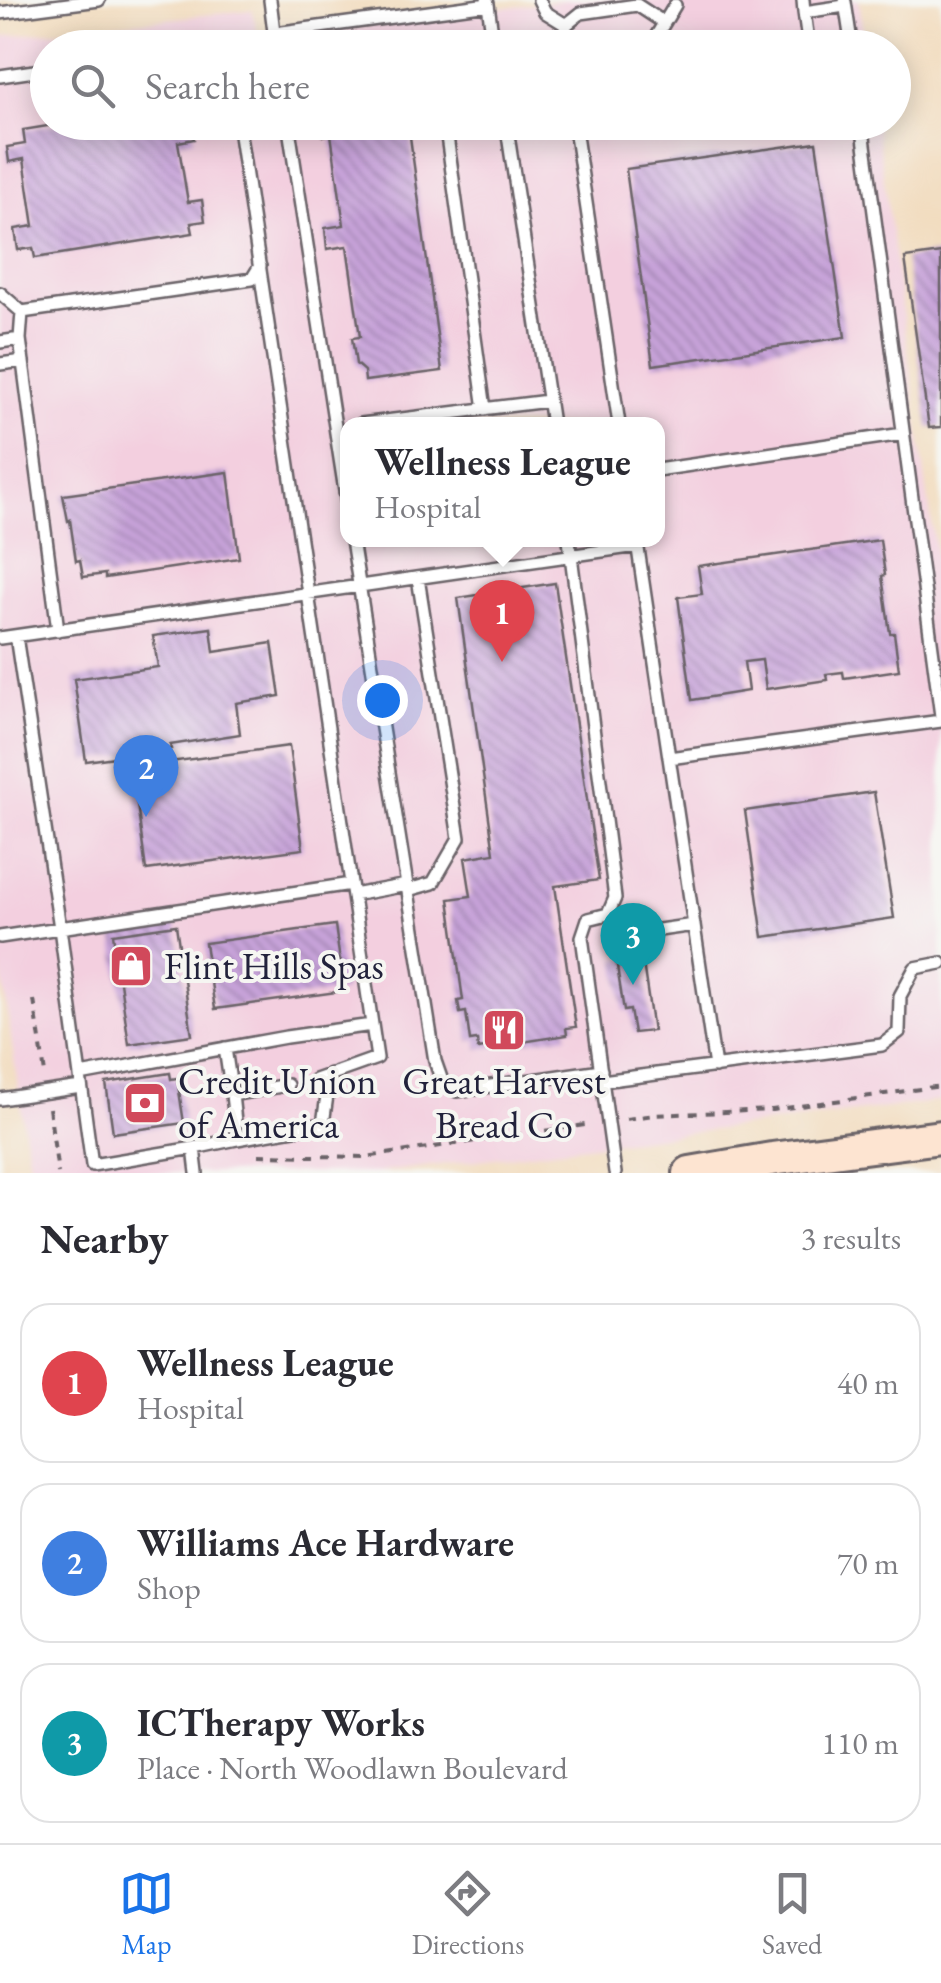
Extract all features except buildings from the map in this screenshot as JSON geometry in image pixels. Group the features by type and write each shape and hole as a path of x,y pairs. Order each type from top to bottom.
{"main road":[{"path":"690,1173 941,1138"}],"lane":[{"path":"0,13 99,0"},
{"path":"270,0 274,30"},
{"path":"539,0 545,12 566,25"},
{"path":"295,30 487,2 491,30"},
{"path":"565,30 580,13 596,5 639,2 664,22"},
{"path":"804,6 845,3 849,30"},
{"path":"659,30 675,5"},
{"path":"0,76 30,72"},
{"path":"241,140 376,1058 315,1080"},
{"path":"291,140 340,421"},
{"path":"448,140 486,409"},
{"path":"509,140 551,417"},
{"path":"577,140 618,417"},
{"path":"668,758 941,719 864,140"},
{"path":"0,293 22,312 252,279 260,266"},
{"path":"22,312 20,339 58,630"},
{"path":"0,342 20,339"},
{"path":"0,364 23,361"},
{"path":"420,417 548,401"},
{"path":"665,469 903,434"},
{"path":"353,547 435,1062 442,1081 457,1091 715,1066 882,1044 899,1032 900,996 915,968 941,964"},
{"path":"571,547 615,898 608,914"},
{"path":"0,638 617,547"},
{"path":"638,547 715,1066"},
{"path":"0,936 352,889 408,888 433,883 460,838 418,578"},
{"path":"16,636 92,1164 323,1124 330,1074"},
{"path":"615,1173 582,938 588,919 608,914 638,933 694,925"},
{"path":"0,1099 225,1048 372,1025"},
{"path":"225,1048 237,1139"},
{"path":"232,1095 287,1085"},
{"path":"194,1148 197,1173"}],"path":[{"path":"252,1154 366,1157 654,1115 772,1110 941,1086"}],"shaded area":[{"path":"565,0 859,0 863,30 330,30"},
{"path":"252,10 257,30 65,30"},
{"path":"30,34 30,140 878,140 941,590 941,1101 375,1173 33,1173 0,960 0,37"}],"place":[{"name":"Wellness League","path":"502,662"},
{"name":"Williams Ace Hardware","path":"146,817"},
{"name":"Flint Hills Spas","path":"131,966"},
{"name":"ICTherapy Works","path":"633,985"},
{"name":"Great Harvest Bread Co","path":"504,1030"},
{"name":"Credit Union of America","path":"145,1103"}]}
